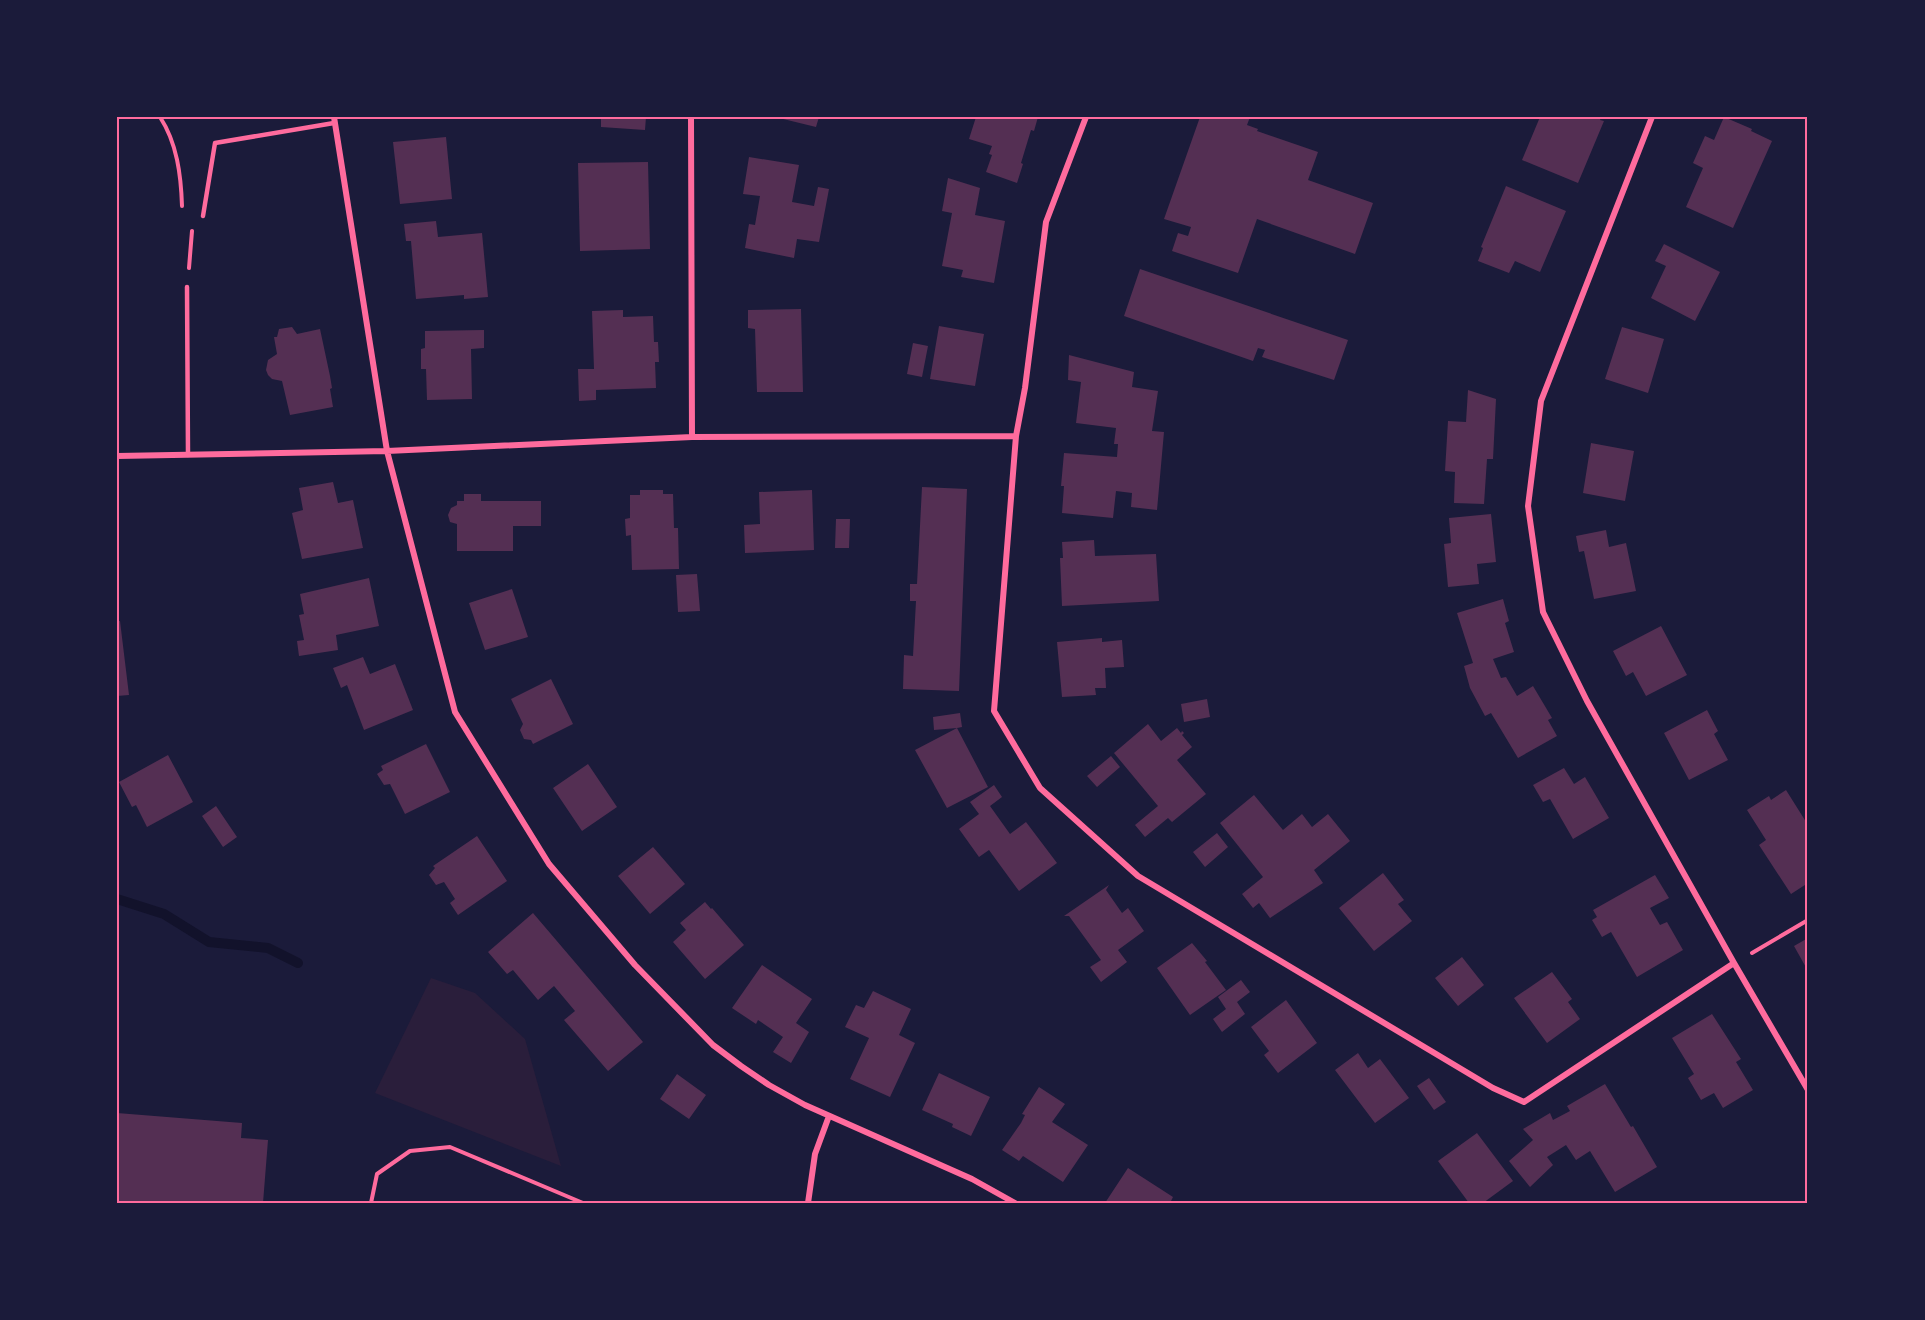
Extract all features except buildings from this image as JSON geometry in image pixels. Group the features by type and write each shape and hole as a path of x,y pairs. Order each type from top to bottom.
{"street":[{"path":"691,117 692,437"},
{"path":"1086,117 1046,222 1025,388 1016,436 994,711 1040,788 1138,876 1493,1088 1524,1102 1734,963"},
{"path":"1652,117 1541,401 1528,506 1543,612 1587,701 1808,1090"},
{"path":"334,120 387,452 455,712 549,864 635,965 713,1045 769,1085 829,1116 972,1179 1015,1203"},
{"path":"117,456 387,452 692,437 1016,436"},
{"path":"808,1203 815,1154 829,1116"}],"lane":[{"path":"203,216 215,142 334,120"},
{"path":"187,287 188,455"}],"path":[{"path":"160,117 167,128 176,155 181,181 182,208"},
{"path":"191,232 203,216"},
{"path":"187,287 191,232 188,224"},
{"path":"1734,963 1808,920"},
{"path":"371,1203 377,1174 410,1151 450,1147 583,1203"}],"shaded area":[{"path":"431,978 475,993 525,1039 561,1166 375,1093"}],"waterway":[{"path":"117,899 164,914 209,942 268,948 298,963"}]}
